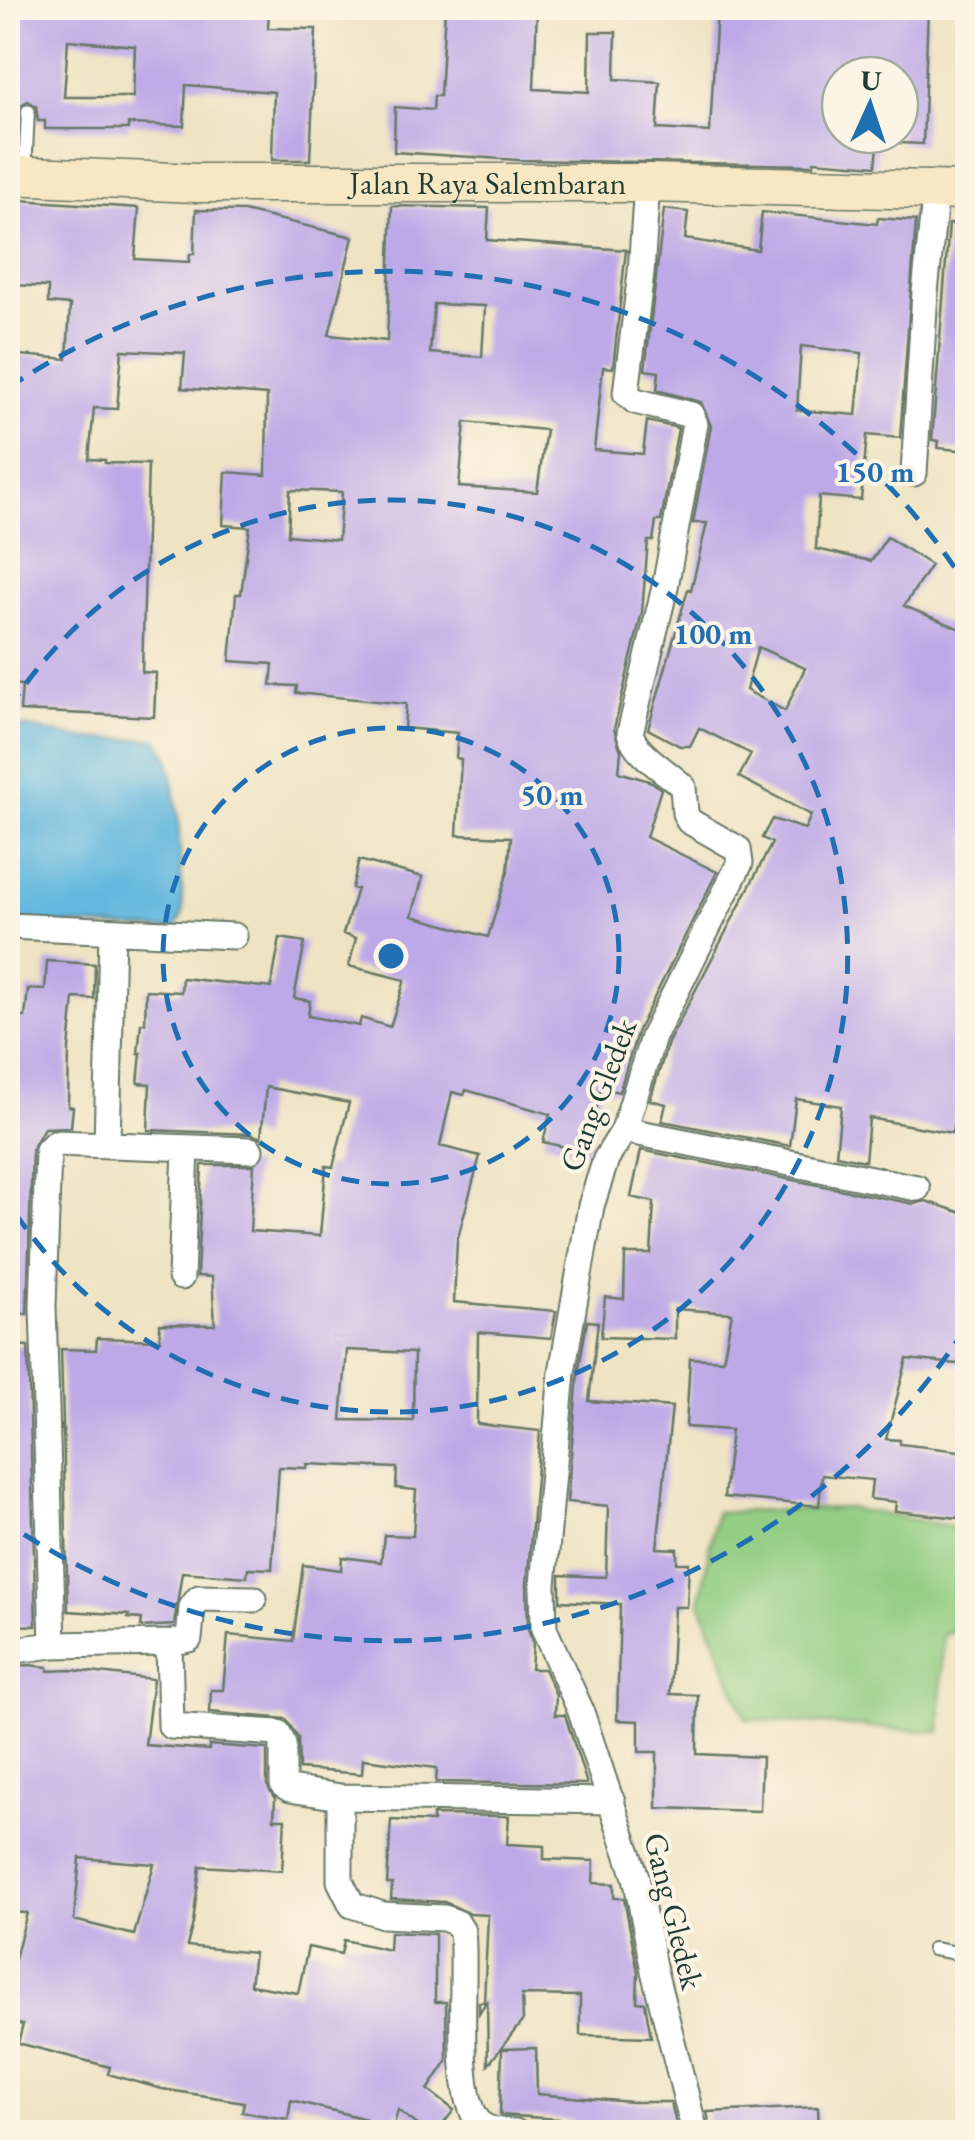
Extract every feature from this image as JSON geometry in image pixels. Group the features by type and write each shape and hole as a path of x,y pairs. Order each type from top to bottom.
{"main road":[{"name":"Jalan Raya Salembaran","path":"16,175 217,183 647,183 952,190"}],"street":[{"name":"Gang Gledek","path":"647,183 626,393 635,401 691,416 695,424 665,587 630,733 631,740 644,754 683,787 684,813 689,820 738,850 740,863 653,1036 624,1130 606,1159 582,1248 562,1372 543,1584 544,1629 580,1709 636,1877 654,1971 694,2132"},
{"path":"914,472 925,292 952,190"},
{"path":"8,926 234,936"},
{"path":"107,1145 112,932"},
{"path":"624,1130 917,1188"},
{"path":"53,1645 43,1306 48,1150 55,1143 250,1150"},
{"path":"181,1277 186,1148"},
{"path":"8,1651 188,1639 192,1607 199,1598 254,1599"},
{"path":"169,1643 171,1726 278,1733 283,1744 283,1785 290,1789 340,1797 612,1802"},
{"path":"340,1797 340,1881 352,1905 383,1915 444,1918 458,1923 464,1948 467,2092 482,2125 515,2132"}],"lane":[{"path":"16,175 28,111"},
{"path":"932,1949 968,1955"}],"green space":[{"path":"848,1508 967,1529 967,1632 943,1633 940,1732 746,1719 700,1601 716,1512"}],"water":[{"path":"8,727 87,739 157,739 169,759 178,814 183,913 175,930 8,922"}],"building":[{"path":"8,8 269,8 268,28 316,29 310,160 272,160 274,92 186,85 184,126 128,124 128,129 45,129 45,121 38,121 36,106 28,101 19,106 18,120 8,119","holes":["68,40 135,46 133,97 64,97"]},
{"path":"445,8 537,8 534,89 589,92 590,32 616,32 615,79 660,82 657,129 710,132 717,8 885,15 886,8 928,8 923,144 920,55 820,55 820,155 877,155 876,166 814,161 813,165 518,160 394,152 395,107 433,110 434,96 440,96"},
{"path":"19,200 139,208 135,259 189,262 190,254 194,254 196,210 244,211 353,237 329,335 387,341 392,206 489,208 487,240 626,250 613,368 603,367 594,450 643,454 647,421 678,428 661,521 656,521 653,541 648,541 642,612 614,729 621,751 619,772 652,782 661,789 646,837 717,872 638,1030 619,1092 601,1088 587,1152 543,1142 550,1114 466,1090 464,1095 452,1092 440,1146 480,1156 457,1241 454,1302 556,1311 551,1338 478,1332 477,1424 540,1431 527,1584 528,1629 533,1644 531,1669 544,1669 556,1695 555,1715 565,1715 587,1784 436,1782 437,1768 363,1759 362,1774 299,1769 298,1738 286,1719 210,1712 211,1690 223,1690 228,1635 293,1641 303,1565 341,1570 342,1557 381,1562 384,1535 413,1536 416,1490 396,1488 397,1468 307,1464 307,1468 279,1467 272,1569 248,1568 247,1577 182,1572 174,1625 141,1627 142,1619 128,1618 129,1615 68,1611 61,1349 96,1350 97,1338 160,1340 160,1324 215,1325 212,1277 197,1276 202,1165 254,1165 250,1231 320,1236 326,1166 333,1167 349,1103 266,1087 261,1138 251,1134 148,1130 150,1084 138,1083 146,990 181,992 182,978 271,988 280,938 305,942 294,998 310,1001 308,1016 359,1026 361,1018 390,1027 405,980 349,966 356,938 343,934 357,889 352,888 359,860 423,877 412,916 488,937 508,871 511,837 457,835 461,759 456,758 458,733 404,728 406,704 296,693 297,686 271,685 273,664 230,661 236,594 241,594 250,527 223,525 226,472 266,475 267,395 182,388 185,353 122,350 117,409 94,408 89,459 148,464 142,672 156,673 154,717 20,711 22,685 8,684 8,354 67,359 70,305 48,303 48,287 14,285","holes":["434,304 485,306 482,357 430,353","465,422 546,430 537,492 459,487","290,490 342,492 338,540 288,535","347,1350 414,1353 413,1421 341,1420"]},
{"path":"664,209 688,212 685,239 758,250 762,212 877,224 878,218 916,221 900,438 867,435 861,500 819,496 816,549 871,561 887,537 931,565 904,606 968,632 968,1075 963,1074 952,1133 869,1118 865,1161 836,1155 841,1106 796,1099 790,1146 662,1121 666,1104 650,1100 668,1043 772,843 762,838 772,819 805,829 811,815 739,777 751,754 699,728 690,746 680,746 648,729 688,589 691,590 707,523 693,523 711,426 701,402 657,390 659,372 645,370","holes":["801,346 862,353 856,415 797,410","758,647 805,668 785,711 746,690"]},
{"path":"949,224 968,225 968,451 938,448 939,441 932,440"},
{"path":"47,961 95,964 94,999 74,998 69,1049 71,1127 44,1128 32,1149 27,1314 8,1312 8,1058 14,1016 25,1017 28,989 45,990"},
{"path":"641,1150 914,1204 926,1201 968,1215 968,1286 959,1323 968,1324 968,1365 907,1359 886,1439 968,1452 968,1519 895,1511 896,1502 870,1499 872,1480 822,1475 819,1506 724,1497 731,1430 686,1427 690,1358 723,1360 732,1313 675,1309 675,1339 601,1337 605,1297 624,1299 625,1254 651,1254 654,1202 631,1197"},
{"path":"587,1321 598,1322 589,1401 672,1407 657,1548 677,1549 677,1563 689,1563 687,1607 674,1607 670,1694 698,1695 697,1754 762,1757 760,1811 657,1808 657,1752 639,1752 639,1721 617,1720 620,1604 560,1601 560,1575 606,1577 608,1506 567,1502 578,1374"},
{"path":"12,1345 28,1346 36,1626 8,1625 8,1358 12,1359"},
{"path":"28,1665 48,1667 48,1671 153,1679 145,1745 267,1749 267,1785 275,1799 274,1819 285,1819 282,1871 200,1866 187,1946 254,1953 250,1985 298,1993 308,1947 341,1954 344,1940 389,1950 390,1932 435,1934 435,2002 446,2002 447,2061 428,2090 454,2110 437,2132 427,2132 398,2110 392,2132 362,2132 366,2119 291,2100 288,2119 242,2112 244,2102 162,2089 108,2074 110,2067 18,2043 23,2025 8,2021 8,1985 27,1913 8,1912 8,1667","holes":["80,1858 154,1864 134,1935 74,1920"]},
{"path":"433,1815 509,1816 507,1844 544,1846 544,1859 594,1861 593,1883 614,1884 614,1898 624,1898 638,1973 637,2002 645,2003 651,2037 580,2035 580,1996 522,1995 523,2020 488,2065 487,2001 479,2013 479,2002 484,2002 488,1915 470,1914 445,1902 391,1899 392,1884 387,1884 391,1820 433,1822"},
{"path":"536,2048 537,2094 671,2102 678,2132 571,2130 572,2120 500,2115 502,2049"},
{"path":"818,2107 819,2132 711,2132 707,2112"}]}
